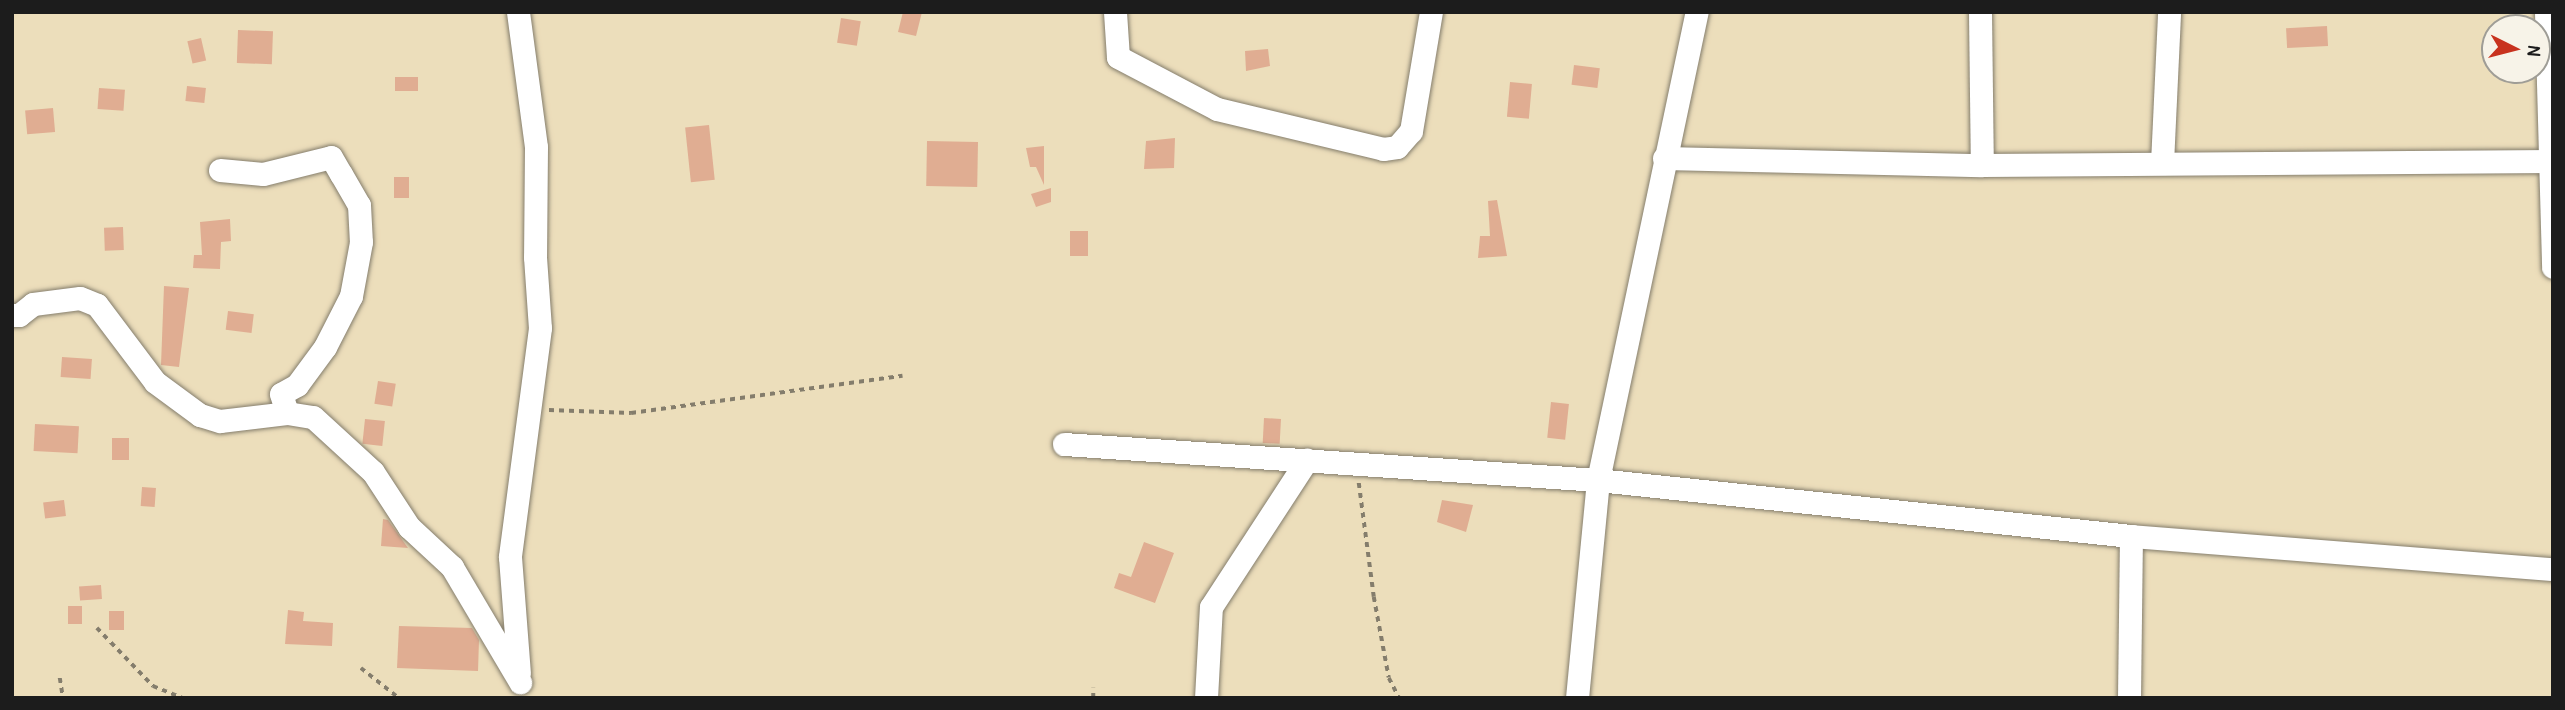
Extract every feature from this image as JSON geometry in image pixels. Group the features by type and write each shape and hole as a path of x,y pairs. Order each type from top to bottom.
{"street":[{"path":"518,12 537,147 535,257 540,328 533,409 520,466 510,557 520,690"},
{"path":"1115,12 1118,57 1217,109 1383,149 1397,147 1410,131 1431,12"},
{"path":"1577,698 1598,480 1697,12"},
{"path":"1980,12 1982,165"},
{"path":"2162,163 2169,12"},
{"path":"2546,12 2553,267"},
{"path":"220,170 263,174 331,157 359,205 361,242 351,296 325,347 297,385 281,394 287,413"},
{"path":"1664,158 1982,165 2551,161"},
{"path":"12,315 19,316 33,304 80,298 97,304 155,382 200,415 220,421 287,413 313,417 373,472 409,527 452,567 520,690"},
{"path":"1064,444 1598,480 2131,536 2553,569"},
{"path":"1206,698 1211,607 1307,460"},
{"path":"2129,698 2131,536"}],"path":[{"path":"533,409 631,413 902,376"},
{"path":"1357,463 1374,597 1389,678 1399,698"},
{"path":"97,628 153,686 182,698"},
{"path":"361,668 399,698"},
{"path":"60,678 63,698"},
{"path":"1093,688 1093,698"}],"building":[{"path":"903,12 922,12 916,36 898,32"},
{"path":"841,18 861,21 857,46 837,43"},
{"path":"2327,26 2328,46 2287,48 2286,28"},
{"path":"238,30 273,31 272,64 237,63"},
{"path":"201,38 206,60 193,64 187,41"},
{"path":"1268,49 1270,66 1246,71 1245,51"},
{"path":"1574,65 1600,68 1597,88 1572,85"},
{"path":"395,77 418,77 418,91 395,91"},
{"path":"1510,82 1532,84 1529,119 1507,117"},
{"path":"187,86 206,88 204,103 185,101"},
{"path":"99,88 125,90 123,111 98,109"},
{"path":"53,108 55,132 27,134 25,110"},
{"path":"709,125 715,180 691,182 685,128"},
{"path":"1175,138 1174,168 1144,169 1146,141"},
{"path":"927,141 978,142 977,187 926,186"},
{"path":"1044,146 1044,185 1036,167 1030,167 1026,148"},
{"path":"394,177 409,177 409,198 394,198"},
{"path":"1051,188 1051,202 1036,207 1031,194"},
{"path":"1497,200 1507,256 1478,258 1480,236 1490,236 1488,201"},
{"path":"230,219 231,241 221,242 220,269 193,268 194,255 202,255 200,222"},
{"path":"123,227 124,250 105,251 104,228"},
{"path":"1070,231 1088,231 1088,256 1070,256"},
{"path":"164,286 189,288 179,367 161,365"},
{"path":"228,311 254,314 251,333 226,330"},
{"path":"62,357 92,359 91,379 61,377"},
{"path":"378,381 396,384 392,407 374,404"},
{"path":"1551,402 1569,404 1565,440 1547,438"},
{"path":"1264,418 1281,419 1280,444 1263,443"},
{"path":"365,419 385,421 382,446 362,444"},
{"path":"35,424 79,426 78,453 34,451"},
{"path":"112,438 129,438 129,460 112,460"},
{"path":"142,487 156,488 155,507 141,506"},
{"path":"64,500 66,516 45,518 43,503"},
{"path":"1442,500 1473,505 1466,532 1437,522"},
{"path":"383,519 388,520 408,548 381,546"},
{"path":"1144,542 1174,553 1155,603 1114,588 1119,573 1131,577"},
{"path":"101,585 102,599 80,601 79,587"},
{"path":"68,606 82,606 82,624 68,624"},
{"path":"288,610 304,612 303,621 333,623 332,646 285,644"},
{"path":"109,611 124,611 124,630 109,630"},
{"path":"399,626 472,628 479,640 478,671 397,668"}]}
